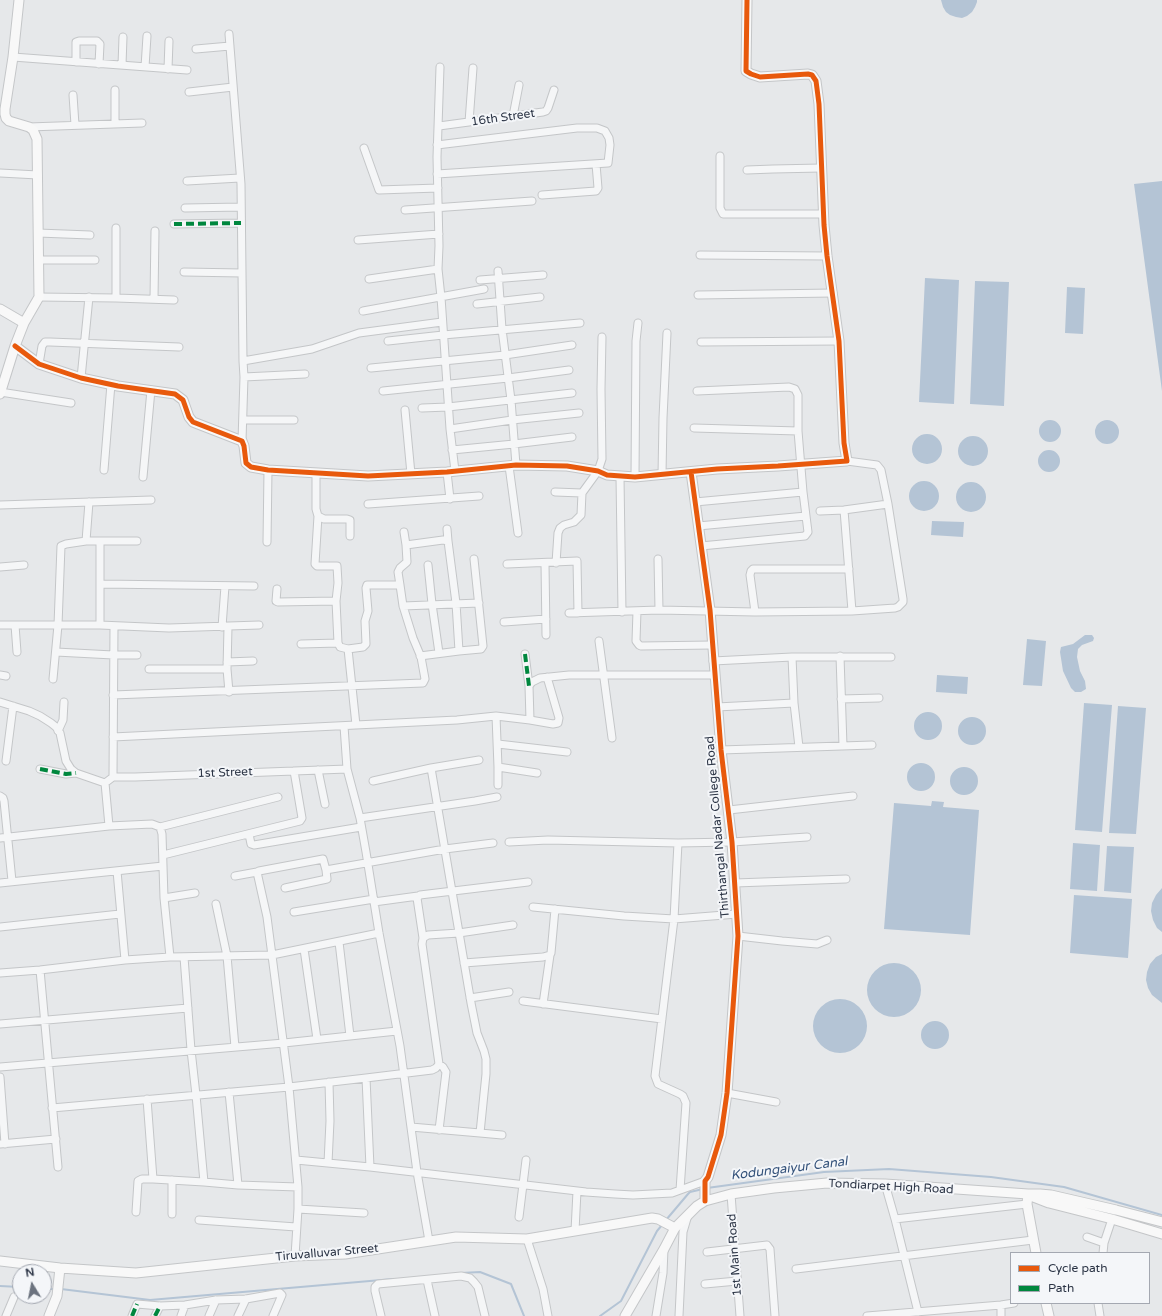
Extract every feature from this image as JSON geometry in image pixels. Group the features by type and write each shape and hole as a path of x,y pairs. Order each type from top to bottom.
{"street":[{"path":"19,0 13,57 5,108 6,118 9,121 29,127 142,122"},
{"path":"747,0 746,71 760,77 808,74 812,75 816,81 819,104 821,168 827,256 839,341 844,444 847,461"},
{"path":"229,34 240,178 242,361 244,377 242,441 246,463 251,466 268,470 368,476 451,471 512,465 567,466 598,471 606,475 620,477 847,461 877,465 880,467 888,504 903,602 895,608 852,611 755,612 659,610 569,613"},
{"path":"145,67 147,36"},
{"path":"122,65 123,37"},
{"path":"76,62 76,42 97,41 100,44 99,64"},
{"path":"168,69 169,41"},
{"path":"196,49 230,46"},
{"path":"13,57 187,70"},
{"path":"440,67 439,126 437,145 439,234 438,269 452,450 450,499"},
{"path":"469,122 473,68"},
{"path":"513,116 518,85"},
{"path":"189,92 233,87"},
{"path":"115,90 115,124"},
{"name":"16th Street","path":"439,126 546,111 554,90"},
{"path":"73,96 75,125"},
{"path":"29,127 33,130 37,139 39,297 24,323 0,393 71,404"},
{"path":"437,145 577,128 597,128 606,131 610,145 608,163 437,174"},
{"path":"364,148 379,190 438,188"},
{"path":"720,156 720,208 723,214 824,214"},
{"path":"542,195 596,191 598,188 596,164"},
{"path":"747,170 821,168"},
{"path":"0,173 38,175"},
{"path":"187,181 240,178"},
{"path":"405,210 532,201"},
{"path":"185,208 241,207"},
{"path":"174,224 241,223"},
{"path":"116,228 116,298"},
{"path":"154,231 154,299"},
{"path":"38,233 90,236"},
{"path":"358,240 439,234"},
{"path":"700,255 827,256"},
{"path":"38,260 95,260"},
{"path":"369,279 438,269"},
{"path":"184,272 242,273"},
{"path":"498,275 502,330 511,400 514,444 512,465 518,533"},
{"path":"480,280 498,275 543,275"},
{"path":"363,311 484,289"},
{"path":"698,295 832,292"},
{"path":"39,297 174,300"},
{"path":"80,378 88,297"},
{"path":"477,304 540,297"},
{"path":"0,309 24,323"},
{"path":"242,361 312,349 359,333 442,322"},
{"path":"388,341 580,323"},
{"path":"635,477 636,341 638,323"},
{"path":"662,475 666,333"},
{"path":"556,563 558,533 560,528 574,522 581,515 582,493 598,471 602,459 602,337"},
{"path":"701,342 839,341"},
{"path":"39,364 42,346 45,342 178,347"},
{"path":"371,368 505,355 572,345"},
{"path":"15,346 39,364 80,378 174,394 183,400 192,422 242,441"},
{"path":"383,391 569,370"},
{"path":"244,377 305,374"},
{"path":"104,470 111,384"},
{"path":"697,392 794,389 798,395 800,465 808,532 807,535 803,536 701,546"},
{"path":"143,477 150,390"},
{"path":"422,408 448,407 572,393"},
{"path":"405,410 411,474"},
{"path":"450,429 512,420 579,413"},
{"path":"243,420 294,420"},
{"path":"694,428 798,431"},
{"path":"452,450 572,437"},
{"path":"267,542 268,470"},
{"name":"Thirthangal Nadar College Road","path":"691,472 710,610 721,750 729,810 736,883 738,936 727,1093 721,1135 705,1190"},
{"path":"316,474 316,509 318,516 315,564 317,566 337,566 338,583 336,601 338,643 340,647 348,649 364,647 366,644 365,621 368,611 366,588 368,585 400,585"},
{"path":"620,477 622,612"},
{"path":"555,492 582,493"},
{"path":"695,502 803,492"},
{"path":"368,504 479,496"},
{"path":"0,505 151,500"},
{"path":"86,541 89,502"},
{"path":"820,511 844,510 888,504"},
{"path":"844,510 852,611"},
{"path":"318,516 324,519 350,520 350,536"},
{"path":"698,526 806,516"},
{"path":"447,529 456,603 459,651"},
{"path":"113,695 229,692 423,683 425,679 420,656 404,606 398,572 408,559 404,532"},
{"path":"406,545 443,540 448,541"},
{"path":"53,679 58,625 61,546 86,541 137,541"},
{"path":"100,542 100,624"},
{"path":"420,656 481,649 483,646 474,559"},
{"path":"658,559 659,610"},
{"path":"507,564 577,561 578,613"},
{"path":"545,563 546,635"},
{"path":"0,567 24,565"},
{"path":"428,565 439,653"},
{"path":"755,612 750,575 753,569 848,569"},
{"path":"100,584 254,586"},
{"path":"225,586 225,627 229,692"},
{"path":"277,589 276,601 278,602 336,601"},
{"path":"404,606 479,603"},
{"path":"637,611 636,641 638,645 712,645"},
{"path":"504,622 546,618"},
{"path":"0,625 100,624 169,628 259,625"},
{"path":"15,625 17,652"},
{"path":"105,783 113,777 114,626"},
{"path":"599,641 612,738"},
{"path":"301,644 338,643"},
{"path":"348,649 356,725"},
{"path":"56,652 137,655"},
{"path":"525,654 529,686 530,720"},
{"path":"840,656 843,746"},
{"path":"713,661 792,657 891,657"},
{"path":"792,657 794,703 800,747"},
{"path":"149,669 227,666 253,661"},
{"path":"529,686 532,682 547,676 714,675"},
{"path":"113,737 457,720 496,716 553,724 558,723 559,718 547,676"},
{"path":"841,700 879,698"},
{"path":"0,702 40,716 51,723 58,731 66,761 71,769 76,773 105,783"},
{"path":"58,731 63,720 64,702"},
{"path":"717,706 794,703"},
{"path":"6,761 13,706"},
{"path":"496,716 498,785"},
{"path":"344,726 347,769 360,818 379,933 405,1073 417,1172 430,1241"},
{"path":"498,744 567,752"},
{"path":"721,750 872,745"},
{"path":"373,781 431,768 479,760"},
{"path":"498,767 537,773"},
{"path":"431,768 446,849 470,998 477,1033 486,1059 486,1074 480,1133"},
{"path":"40,769 66,774 76,773"},
{"name":"1st Street","path":"113,777 347,769"},
{"path":"318,770 325,804"},
{"path":"163,855 302,820 294,771"},
{"path":"105,783 110,826"},
{"path":"0,796 4,801 4,837 12,881"},
{"path":"729,810 853,796"},
{"path":"4,837 110,826 152,824 160,827 278,797"},
{"path":"360,818 497,797"},
{"path":"160,827 162,834 164,898 170,957"},
{"path":"249,834 251,844 254,845 361,827"},
{"path":"509,842 548,840 678,843 732,842 807,837"},
{"path":"326,870 368,864 446,849 493,843"},
{"path":"678,843 674,919 655,1072 658,1084 683,1096 686,1103 680,1190"},
{"path":"235,876 323,859 327,879 285,888"},
{"path":"0,883 163,866"},
{"path":"117,871 125,960"},
{"path":"257,872 267,918 289,1087 298,1187 295,1256"},
{"path":"736,883 846,879"},
{"path":"294,912 528,882"},
{"path":"164,898 195,892"},
{"path":"52,1108 289,1087 432,1070 436,1068 439,1064 422,944 423,938 416,899 418,896"},
{"path":"216,904 227,956 235,1047"},
{"path":"533,907 624,916 674,919 737,914"},
{"path":"543,1004 551,953 555,909"},
{"path":"0,927 120,914"},
{"path":"423,938 428,935 459,933 513,925"},
{"path":"0,973 125,960 170,957 272,955 379,933"},
{"path":"738,936 817,944 827,940"},
{"path":"338,942 350,1036"},
{"path":"304,949 317,1039"},
{"path":"464,963 543,958 550,955"},
{"path":"184,957 191,1050 204,1182"},
{"path":"40,970 58,1167"},
{"path":"470,998 509,992"},
{"path":"523,1001 662,1019"},
{"path":"0,1024 44,1019 188,1008"},
{"path":"0,1067 235,1047 397,1031"},
{"path":"439,1064 444,1067 446,1072 439,1130"},
{"path":"0,1077 2,1144 56,1139"},
{"path":"366,1078 370,1167"},
{"path":"328,1163 330,1122 329,1082"},
{"path":"229,1092 238,1185"},
{"path":"727,1093 776,1102"},
{"path":"147,1099 154,1179"},
{"path":"411,1127 502,1135"},
{"path":"296,1160 417,1172 577,1191 633,1195 672,1193 680,1190 705,1190"},
{"path":"519,1217 526,1160"},
{"path":"136,1212 138,1181 142,1179 298,1187"},
{"path":"172,1180 172,1214"},
{"name":"Tondiarpet High Road","path":"625,1316 664,1249 673,1227 697,1206 705,1190 731,1194 828,1183 885,1184 1027,1199 1112,1219 1162,1234"},
{"path":"885,1184 918,1312"},
{"path":"575,1231 577,1191"},
{"name":"1st Main Road","path":"731,1194 737,1281 737,1316"},
{"name":"Tondiarpet High Road","path":"1027,1199 1052,1195 1162,1222"},
{"path":"895,1219 1027,1199 1036,1252"},
{"path":"298,1209 364,1213"},
{"path":"679,1316 683,1232 689,1213"},
{"name":"Tiruvalluvar Street","path":"0,1261 60,1268 136,1273 295,1256 345,1254 456,1237 527,1239 652,1218 658,1219 673,1227"},
{"path":"1104,1252 1104,1243 1112,1219"},
{"path":"199,1220 296,1227"},
{"path":"1087,1237 1104,1243"},
{"path":"527,1239 543,1289 548,1316"},
{"path":"796,1269 1033,1240"},
{"path":"707,1252 767,1245 770,1249 776,1316"},
{"path":"656,1316 663,1273 664,1249"},
{"path":"49,1316 57,1296 60,1268"},
{"path":"381,1316 375,1291 375,1287 378,1284 461,1276 470,1278 478,1287 485,1316"},
{"path":"427,1280 434,1316"},
{"path":"705,1284 737,1281"},
{"path":"132,1316 137,1304 160,1306 185,1305 216,1300 246,1299 280,1293 282,1295 273,1316"},
{"path":"238,1316 246,1299"},
{"path":"209,1316 216,1300"},
{"path":"6,1316 12,1302"},
{"path":"867,1316 894,1315 1010,1304"},
{"path":"1046,1304 1049,1316"},
{"path":"1098,1304 1100,1316"},
{"path":"181,1316 185,1305"},
{"path":"1001,1305 1001,1316"},
{"path":"155,1316 160,1306"}],"water":[{"path":"941,0 977,0 977,2 972,12 962,18 950,15 946,12"},
{"path":"1162,181 1162,391 1134,184"},
{"path":"925,278 959,280 954,404 919,402"},
{"path":"975,281 1009,282 1004,406 970,404"},
{"path":"1067,287 1085,288 1083,334 1065,333"},
{"path":"1050,420 1058,423 1061,431 1058,439 1050,442 1042,439 1039,431 1042,423"},
{"path":"1107,420 1112,421 1118,427 1118,437 1112,443 1107,444 1102,443 1096,437 1095,432 1096,427 1102,421"},
{"path":"927,434 933,435 941,443 941,455 933,463 927,464 921,463 913,455 912,449 913,443 921,435"},
{"path":"973,436 984,440 988,451 984,462 973,466 962,462 958,451 962,440"},
{"path":"1049,450 1057,453 1060,461 1057,469 1049,472 1041,469 1038,461 1041,453"},
{"path":"924,481 935,485 939,496 935,507 924,511 913,507 909,496 913,485"},
{"path":"971,482 982,486 986,497 982,508 971,512 960,508 956,497 960,486"},
{"path":"932,521 964,522 963,537 931,535"},
{"path":"1085,635 1092,635 1094,638 1093,641 1082,645 1078,649 1077,657 1080,671 1085,681 1086,689 1081,692 1075,692 1071,688 1063,671 1060,652 1061,647 1073,644"},
{"path":"1027,639 1046,641 1042,686 1023,685"},
{"path":"937,675 968,677 967,694 936,692"},
{"path":"1084,703 1112,705 1102,832 1075,830"},
{"path":"1118,706 1146,708 1136,834 1109,833"},
{"path":"928,712 938,716 942,726 938,736 928,740 918,736 914,726 918,716"},
{"path":"972,717 982,721 986,731 982,741 972,745 962,741 958,731 962,721"},
{"path":"921,763 931,767 935,777 931,787 921,791 911,787 907,777 911,767"},
{"path":"964,767 974,771 978,781 974,791 964,795 954,791 950,781 954,771"},
{"path":"932,801 944,802 943,807 979,810 970,935 884,929 894,803 931,806"},
{"path":"1073,843 1100,845 1097,891 1070,889"},
{"path":"1107,846 1134,847 1131,893 1104,891"},
{"path":"1162,888 1162,932 1157,928 1151,911 1152,903"},
{"path":"1074,895 1132,899 1128,958 1070,953"},
{"path":"1162,954 1162,1003 1152,995 1146,980 1150,964 1156,957"},
{"path":"889,963 899,963 909,967 917,975 921,985 921,995 917,1005 909,1013 899,1017 889,1017 879,1013 871,1005 867,995 867,985 871,975 879,967"},
{"path":"835,999 845,999 855,1003 863,1011 867,1021 867,1031 863,1041 855,1049 845,1053 835,1053 825,1049 817,1041 813,1031 813,1021 817,1011 825,1003"},
{"path":"935,1021 945,1025 949,1035 945,1045 935,1049 925,1045 921,1035 925,1025"}],"waterway":[{"name":"Kodungaiyur Canal","path":"707,1188 824,1172 889,1169 991,1177 1064,1187 1162,1215"},
{"name":"Kodungaiyur Canal","path":"666,1220 690,1192 703,1189"},
{"name":"Kodungaiyur Canal","path":"600,1316 621,1301 657,1231 662,1225"},
{"path":"461,1273 480,1272 511,1284 524,1316"},
{"path":"61,1289 150,1300 393,1279"},
{"path":"0,1286 12,1287"}],"marked path":[{"path":"174,224 241,223"},
{"path":"525,654 529,686"},
{"path":"40,769 66,774 76,773"},
{"path":"132,1316 137,1304"},
{"path":"155,1316 160,1306"}],"cycle path":[{"path":"15,346 39,364 81,378 118,386 175,394 183,400 189,417 193,422 242,441 246,463 251,467 268,470 368,476 447,472 516,465 567,466 598,471 607,475 635,477 717,469 847,461 844,443 839,341 824,225 819,104 816,81 812,75 808,74 760,77 746,71 747,0"},
{"path":"691,472 710,610 721,750 732,842 738,936 727,1093 721,1135 708,1177 705,1181 705,1201"}]}
